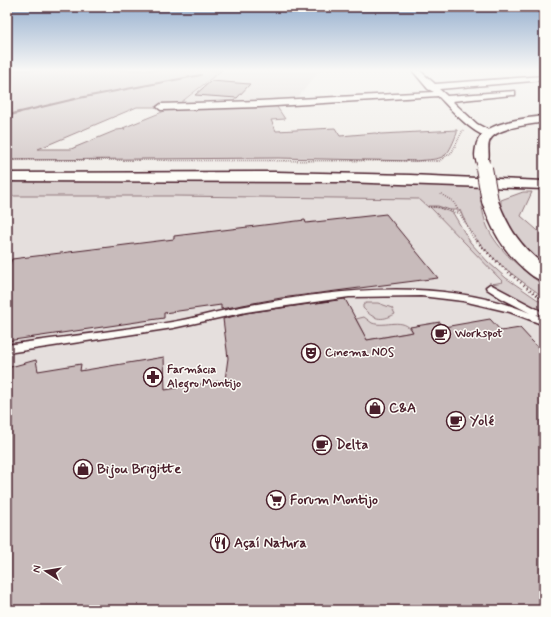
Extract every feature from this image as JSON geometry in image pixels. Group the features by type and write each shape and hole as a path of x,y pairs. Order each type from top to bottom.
{"main road":[{"path":"544,119 510,125 494,130 486,137 482,145 482,159 490,201 498,224 509,242 528,263 544,275"},
{"path":"7,168 344,168 544,176"},
{"path":"7,177 370,177 456,179 544,185"}],"street":[{"path":"161,107 378,99"},
{"path":"445,99 473,124 489,134"}],"lane":[{"path":"490,287 544,317"},
{"path":"7,349 172,325 246,309 349,294 421,293 463,298 512,309 544,322"}],"path":[{"path":"7,160 439,161 452,154 457,141 466,127 473,124"},
{"path":"441,194 453,201 473,237 494,261 511,276 544,300"},
{"path":"428,207 435,206 451,212 459,213"}],"shaded area":[{"path":"7,99 185,99 175,107 137,107 38,149 71,149 117,130 125,129 123,128 172,108 275,104 285,119 271,120 276,131 335,128 340,136 375,133 381,134 457,130 447,153 439,158 416,161 278,158 7,160"},
{"path":"185,99 297,99 295,101 175,107"},
{"path":"7,182 371,182 479,187 484,217 491,235 511,259 544,286 544,297 507,270 484,249 467,224 460,210 450,210 438,206 428,207 419,199 175,196 7,196"},
{"name":"Forum Montijo","path":"7,189 413,190 446,202 463,231 479,252 506,278 544,304 544,610 7,610"},
{"path":"523,192 532,192 521,216 544,236 544,267 515,237 504,219 501,209 501,200"},
{"path":"430,207 437,207 453,213 470,242 488,262 506,278 544,304 544,312 511,297 492,284 503,282"},
{"path":"366,303 378,303 392,308 395,314 381,319 374,317 363,308 363,305"},
{"path":"364,317 372,323 377,324 399,323 409,327 413,332 367,340 356,319"}],"building":[{"path":"386,214 438,278 281,298 221,309 221,305 164,313 164,318 7,341 7,271 12,259 174,239 174,236 305,220 306,223"},
{"name":"Forum Montijo","path":"345,299 367,340 413,332 410,327 440,322 444,327 490,319 501,331 520,328 544,354 544,610 7,610 7,368 36,360 38,371 81,364 80,371 164,357 165,390 225,380 228,358 223,319 246,313"}],"waterway":[{"path":"19,112 76,99"},
{"path":"7,116 19,112"}],"place":[{"name":"Workspot","path":"441,334"},
{"name":"Cinema NOS","path":"311,353"},
{"name":"Farmácia Alegro Montijo","path":"153,377"},
{"name":"C&A","path":"375,408"},
{"name":"Yolé","path":"456,421"},
{"name":"Delta","path":"322,445"},
{"name":"Bijou Brigitte","path":"83,469"},
{"name":"Forum Montijo","path":"276,500"},
{"name":"Açaí Natura","path":"220,543"}]}
